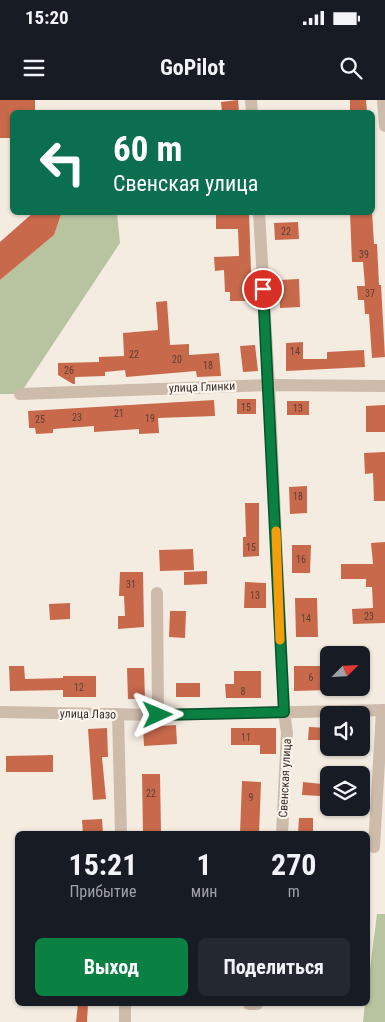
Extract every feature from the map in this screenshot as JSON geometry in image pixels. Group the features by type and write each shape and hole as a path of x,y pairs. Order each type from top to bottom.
{"street":[{"path":"383,100 385,126"},
{"name":"Свенская улица","path":"259,215 284,712 287,733 282,831"},
{"name":"улица Глинки","path":"20,394 269,385 385,386"},
{"path":"157,593 158,715"},
{"path":"374,847 383,710"},
{"name":"улица Лазо","path":"0,712 158,715 383,710"},
{"path":"118,714 121,831"},
{"path":"125,1006 125,1022"}],"green space":[{"path":"61,215 117,215 120,243 20,394 0,394 0,280 54,235"},
{"path":"377,914 385,914 385,1022 363,1022 365,1006 370,1006 370,969"}],"building":[{"path":"0,100 35,100 35,110 10,110 10,138 0,138"},
{"path":"238,100 239,110 222,110 221,102"},
{"path":"350,100 366,100 367,110 350,110"},
{"path":"31,215 61,215 54,235 0,280 0,242"},
{"path":"216,215 249,215 252,301 230,301 230,292 225,292 224,270 215,271 214,257 239,256 238,229 216,229"},
{"path":"350,215 372,215 374,244 377,244 379,285 381,285 385,357 372,358 369,314 365,314 364,300 358,300 357,286 365,286 363,262 352,262"},
{"path":"298,222 299,239 275,240 274,223"},
{"path":"299,279 300,307 280,308 279,280"},
{"path":"167,301 170,345 189,344 189,355 219,353 221,376 197,377 196,371 126,377 125,370 105,372 105,376 75,377 75,384 73,384 58,375 58,363 99,362 99,357 124,356 123,333 158,330 156,302"},
{"path":"303,342 303,359 327,359 327,352 364,350 365,367 286,371 286,343"},
{"path":"255,345 258,371 243,372 240,346"},
{"path":"237,399 256,399 256,414 237,414"},
{"path":"214,400 215,416 158,418 159,433 139,434 139,429 94,432 94,426 53,429 53,433 36,434 35,428 29,428 28,411"},
{"path":"287,401 309,401 309,415 287,415"},
{"path":"385,405 385,432 366,432 366,406"},
{"path":"385,452 385,501 374,501 373,473 365,474 364,453"},
{"path":"307,486 307,513 290,514 289,487"},
{"path":"245,503 259,503 259,556 243,557 243,537 246,537"},
{"path":"385,542 385,623 353,624 352,609 373,608 372,587 366,587 366,579 341,579 341,564 373,564 371,543"},
{"path":"292,545 311,545 310,573 292,573"},
{"path":"193,549 194,570 160,571 159,550"},
{"path":"207,571 207,584 184,585 184,572"},
{"path":"120,572 143,572 144,627 118,629 118,616 125,616 124,596 119,596"},
{"path":"245,582 266,583 266,608 244,608"},
{"path":"295,598 317,598 318,637 296,637"},
{"path":"70,603 70,619 50,620 49,604"},
{"path":"170,611 186,611 185,638 169,637"},
{"path":"9,666 24,666 25,679 96,676 96,697 63,697 63,690 10,691"},
{"path":"294,666 320,666 320,690 294,691"},
{"path":"127,668 144,668 145,699 128,699"},
{"path":"234,671 261,671 261,698 226,698 225,684 234,684"},
{"path":"176,683 200,683 200,697 176,697"},
{"path":"176,725 177,744 144,746 143,727"},
{"path":"309,727 320,728 320,740 308,740"},
{"path":"107,728 108,757 102,757 106,799 93,800 88,729"},
{"path":"231,728 276,728 276,754 260,754 260,745 231,745"},
{"path":"53,755 53,772 6,772 6,756"},
{"path":"142,774 160,774 161,831 143,831"},
{"path":"242,781 261,782 259,831 240,831"},
{"path":"303,782 320,784 320,796 302,795"},
{"path":"299,818 313,818 313,831 298,831"},
{"path":"102,819 103,831 83,831 82,820"},
{"path":"78,1006 88,1006 87,1022 76,1022"}],"slow traffic":[{"path":"276,531 280,640"}],"route":[{"path":"158,715 284,712 263,289"}]}
